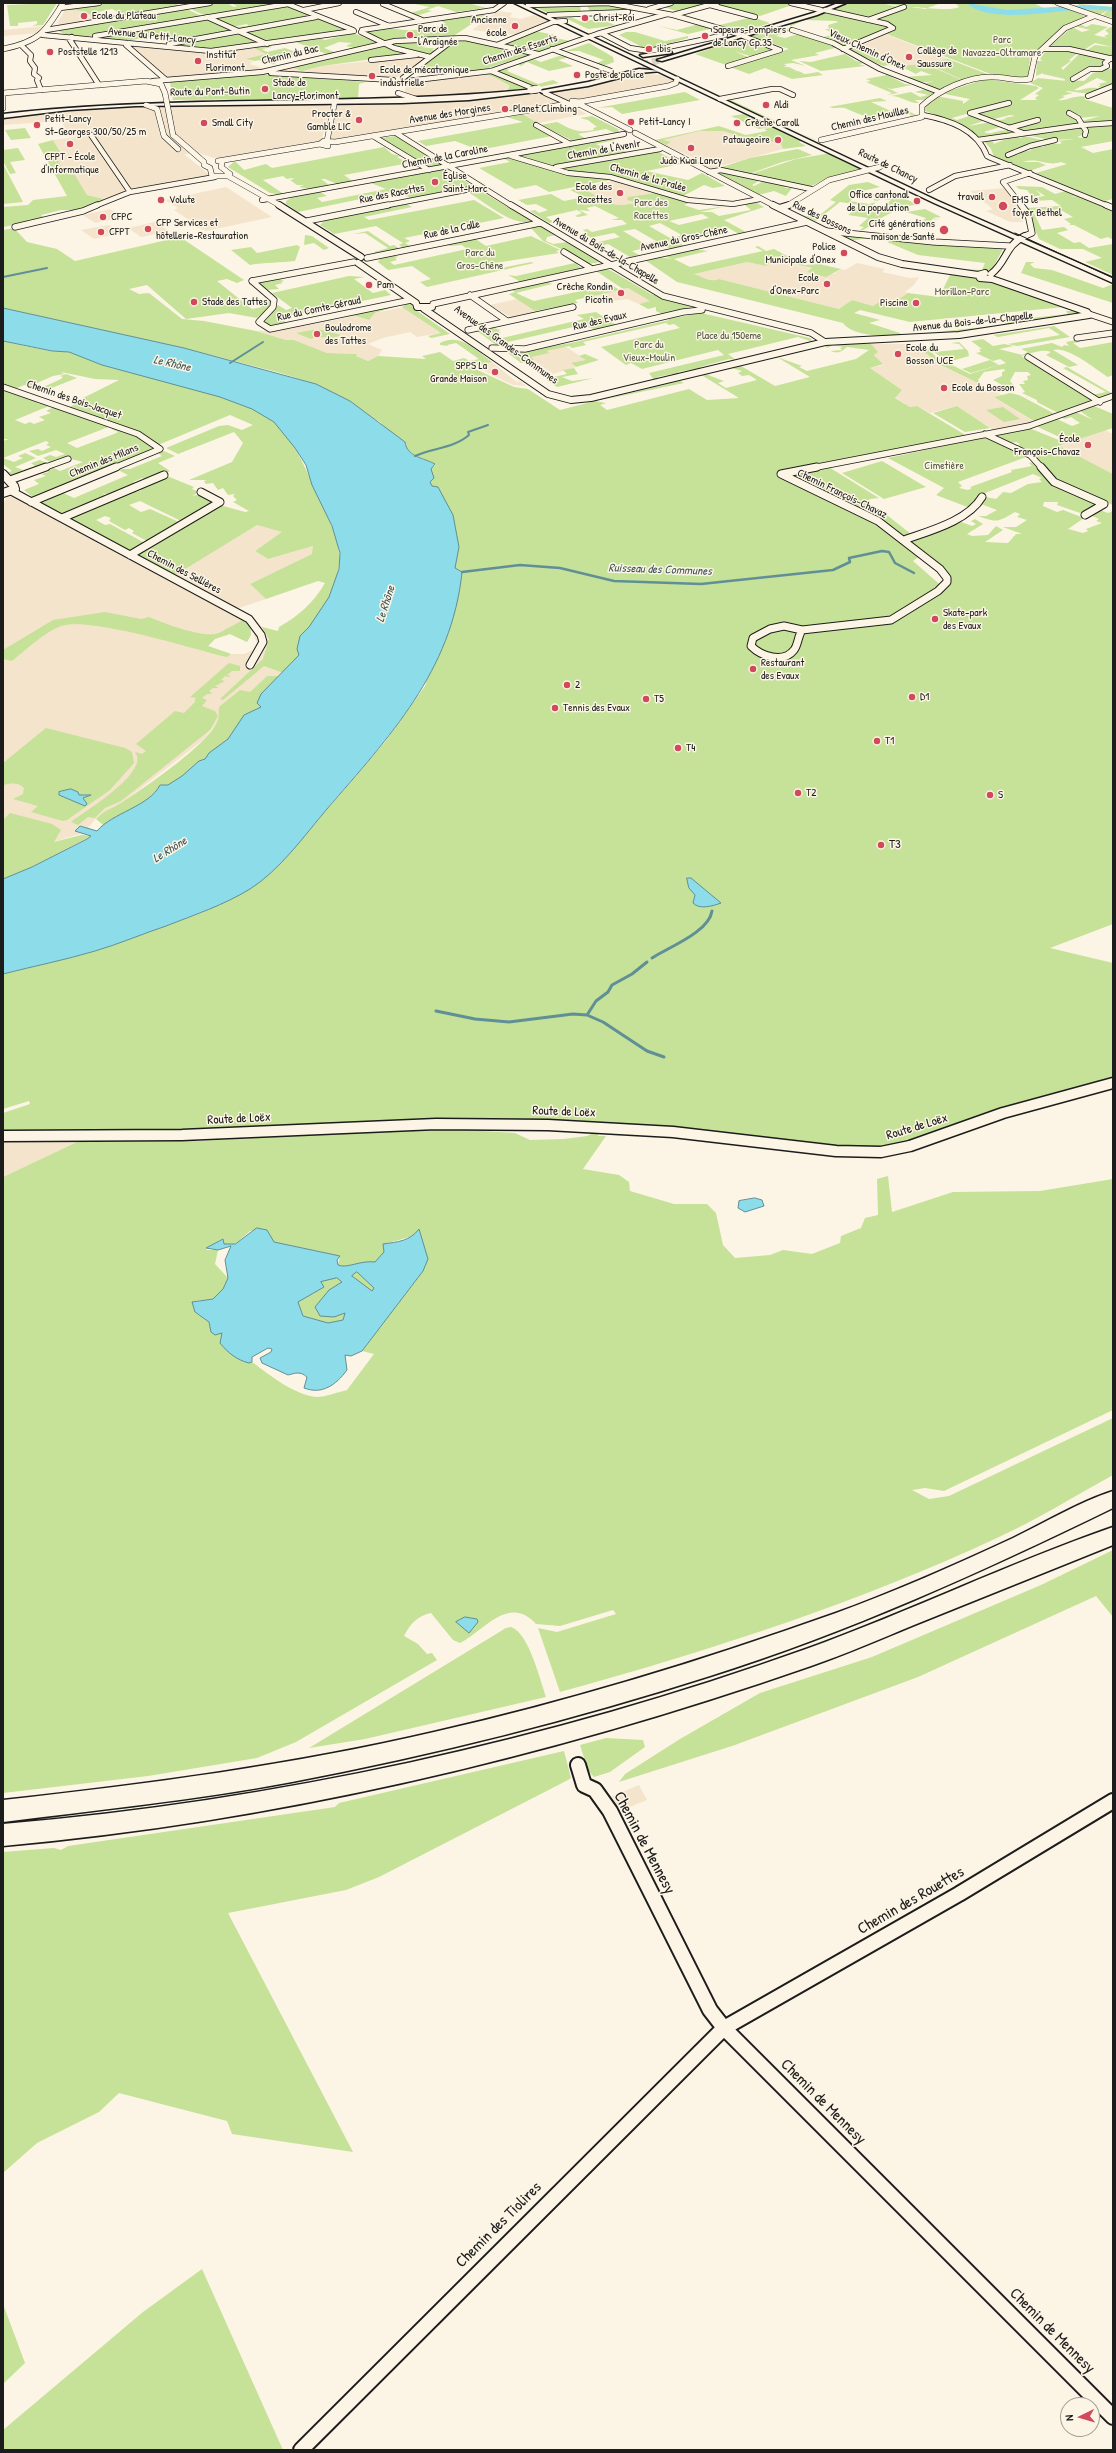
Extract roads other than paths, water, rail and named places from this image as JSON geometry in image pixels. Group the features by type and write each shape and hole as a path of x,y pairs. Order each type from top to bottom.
{"highway":[{"path":"3,1811 172,1791 310,1768 471,1734 596,1702 715,1666 848,1619 957,1574 1044,1535 1113,1499"},
{"path":"1001,1579 1113,1524"},
{"path":"3,1835 60,1830 242,1805 392,1776 538,1741 646,1711 810,1657 1001,1579 1113,1536"}],"main road":[{"name":"Route de Chancy","path":"517,3 556,21 646,56 729,97 1113,276"},
{"path":"823,10 838,3"},
{"path":"537,90 588,84 624,74 656,70 666,66 671,59 843,3"},
{"name":"Route de Chancy","path":"525,4 595,35 634,59 677,80 1017,239 1113,281"},
{"path":"660,60 745,34"},
{"path":"537,90 630,66 634,59 646,56 663,56 680,50 745,34"},
{"name":"Route du Pont-Butin","path":"3,115 46,108 118,105 335,101 398,96 468,98 561,86 642,65"},
{"name":"Route du Pont-Butin","path":"398,96 416,99 537,90"},
{"path":"4,106 17,108 46,108 146,105"},
{"path":"812,142 821,140"}],"street":[{"path":"3,49 22,46 37,40 44,33 63,3"},
{"path":"60,8 99,3"},
{"path":"176,3 193,11"},
{"path":"44,33 210,3"},
{"path":"302,10 339,3"},
{"name":"Avenue du Petit-Lancy","path":"44,33 211,51 361,31 494,10 504,3"},
{"path":"525,4 609,3 673,15 745,34 780,50 728,66"},
{"path":"546,14 647,10 671,3"},
{"path":"673,15 717,3"},
{"path":"791,3 889,25 893,28 843,49"},
{"path":"1058,3 1113,22"},
{"path":"81,38 286,4 355,31"},
{"path":"384,4 423,21"},
{"path":"583,4 585,12"},
{"path":"710,5 756,17"},
{"path":"868,20 904,7"},
{"path":"356,12 389,26"},
{"path":"200,14 267,44"},
{"name":"Chemin des Esserts","path":"393,80 399,82 491,71 595,35 668,14"},
{"path":"1094,16 1065,28 1035,58 1032,76 1029,80 984,78 939,92 922,106 920,110 923,115 957,125 978,140 986,149 988,157 1113,208"},
{"path":"158,46 316,17"},
{"path":"497,46 556,21 565,21"},
{"path":"595,35 630,48 643,51 661,50 725,35 714,30 719,28"},
{"name":"Vieux Chemin d'Onex","path":"792,30 843,49 882,69 939,92"},
{"path":"361,31 384,43 418,55 430,57"},
{"path":"72,37 70,40 98,85"},
{"name":"Chemin du Bac","path":"3,94 165,79 262,72 384,43 453,40 460,38 497,46"},
{"path":"262,72 393,80 403,78 453,40"},
{"path":"127,43 126,45 165,79"},
{"path":"22,46 30,55 30,61 36,68 34,74 39,78 37,80 41,90"},
{"path":"497,46 538,54"},
{"path":"552,49 611,71"},
{"path":"1044,49 1068,49 1112,58"},
{"path":"371,60 418,55"},
{"path":"1073,79 1090,69 1104,68 1107,66 1105,63 1112,58"},
{"path":"491,71 573,103"},
{"path":"403,78 408,81"},
{"name":"Avenue des Morgines","path":"335,142 396,133 668,86 676,83 677,80"},
{"path":"15,227 83,212 130,192 213,176 212,171 204,165 204,162 182,146 173,135 165,93 162,85 153,81"},
{"path":"1088,96 1113,86"},
{"path":"720,99 772,89 780,89 793,95"},
{"path":"3,94 4,106"},
{"path":"327,141 335,101"},
{"name":"Rue des Bossons","path":"573,103 628,133 710,172 760,199 897,263 978,275 980,278 992,277 1113,322"},
{"path":"1008,155 1030,146 1054,141 1022,134 970,113 1009,103"},
{"path":"146,105 157,109 161,131 167,141 182,151 218,162 221,167 230,174 225,177"},
{"path":"1069,114 1078,118 1084,125 1086,131 1085,135"},
{"name":"Chemin des Mouilles","path":"821,140 923,115"},
{"path":"1009,128 1038,120"},
{"path":"978,140 1084,125 1113,124"},
{"path":"536,125 570,144"},
{"name":"Avenue du Bois-de-la-Chapelle","path":"396,133 451,166 455,172 663,296 714,310 811,333 825,342"},
{"name":"Rue des Bossons","path":"628,133 699,167"},
{"name":"Chemin de la Caroline","path":"262,200 271,200 628,133"},
{"path":"91,135 130,192"},
{"path":"373,136 429,170"},
{"path":"204,162 218,162 320,144 327,141 335,142"},
{"path":"320,144 330,145 335,142"},
{"name":"Chemin de l'Avenir","path":"552,168 660,149"},
{"name":"Chemin de la Pralée","path":"508,156 568,173 610,177 684,199 733,204 760,199"},
{"path":"929,190 955,176 1010,165"},
{"path":"779,208 788,206 811,189 830,179 880,167"},
{"path":"710,172 721,170 811,189"},
{"path":"992,277 998,270 1009,246 1017,239 1032,233 1028,214 1003,182 1030,173"},
{"name":"Avenue des Grandes-Communes","path":"213,176 225,177 271,200 307,221 414,302 417,307 429,305"},
{"name":"Avenue des Grandes-Communes","path":"225,177 468,330 553,392 554,395"},
{"name":"Rue des Racettes","path":"307,221 481,187"},
{"path":"286,215 295,214"},
{"name":"Rue de la Calle","path":"359,260 540,222"},
{"name":"Avenue du Gros-Chêne","path":"429,305 807,222"},
{"path":"826,231 934,242 1009,246"},
{"path":"564,252 592,269"},
{"name":"Rue du Comte-Géraud","path":"359,260 252,281 274,300 273,307 258,322 264,327 270,329 414,302"},
{"path":"470,296 507,321"},
{"name":"Avenue des Grandes-Communes","path":"429,305 458,332 548,394 554,395"},
{"path":"458,332 573,307"},
{"name":"Rue des Evaux","path":"492,348 519,350 683,312 714,310"},
{"name":"Rue des Bossons","path":"1089,314 1113,318"},
{"name":"Avenue du Bois-de-la-Chapelle","path":"554,395 569,399 588,399 825,342 915,338 977,333 1080,318 1089,314"},
{"path":"1077,338 1113,332"},
{"path":"1028,357 1100,402"},
{"name":"Chemin des Bois-Jacquet","path":"3,387 138,434"},
{"name":"Chemin François-Chavaz","path":"802,630 798,636 796,649 787,655 765,656 756,652 751,646 753,638 769,629 788,626 802,630 859,625 891,620 942,588 947,582 945,575 904,540 878,521 782,474 1030,426 1100,402 1113,396"},
{"name":"Chemin des Milans","path":"31,502 160,449 138,434"},
{"path":"985,434 1030,455 1054,482 1104,504 1085,515"},
{"path":"7,489 68,459"},
{"name":"Chemin des Sellières","path":"3,474 7,489 249,619 261,635 263,642 250,665"},
{"path":"62,518 164,475"},
{"path":"130,555 220,502 201,492"},
{"path":"904,540 944,525 981,502 982,497"},
{"name":"Route de Loëx","path":"3,1136 182,1135 436,1124 548,1125 680,1133 836,1151 880,1152 910,1146 1004,1113 1113,1083"},
{"name":"Chemin de Mennesy","path":"578,1764 584,1785 595,1790 610,1812 710,2010 724,2028 1113,2417"},
{"name":"Chemin des Rouettes","path":"724,2028 959,1894 1113,1802"},
{"name":"Chemin des Tiolires","path":"301,2450 724,2028"}],"water":[{"name":"Le Rhône","path":"3,308 184,348 316,384 350,401 405,442 406,447 412,454 435,464 431,469 434,478 430,482 432,486 438,487 453,515 459,547 455,568 462,572 456,608 445,641 431,672 414,701 373,756 291,852 261,881 230,900 166,926 95,951 3,974 3,879 32,867 87,839 91,836 75,831 80,826 97,831 112,819 148,799 160,785 168,785 182,776 228,739 244,715 261,707 257,703 261,694 299,655 297,649 300,636 309,627 329,597 339,569 340,553 332,526 312,485 306,465 295,448 274,422 252,409 220,397 102,365 69,352 52,351 3,341"},
{"path":"71,789 78,792 79,795 91,795 83,798 87,804 85,806 59,795 59,792"},
{"path":"687,878 691,878 721,903 702,907 693,903 695,895 689,888"},
{"path":"755,1198 762,1200 764,1206 745,1212 738,1208 739,1201"},
{"path":"257,1228 267,1230 274,1242 340,1256 337,1260 338,1265 345,1266 364,1262 375,1262 384,1252 383,1244 399,1242 412,1236 419,1229 428,1259 423,1271 362,1351 351,1356 345,1355 347,1370 343,1375 328,1387 311,1390 304,1388 307,1377 305,1375 298,1373 288,1375 262,1363 260,1358 271,1352 272,1349 268,1348 252,1357 252,1362 249,1363 233,1356 220,1343 222,1333 215,1335 211,1332 209,1322 195,1312 192,1302 213,1299 223,1289 228,1278 225,1260 231,1246 218,1250 206,1248 223,1239 224,1244 235,1244","holes":["357,1272 374,1288 372,1291 352,1276","337,1278 342,1282 329,1290 315,1307 320,1316 334,1317 345,1313 343,1320 328,1323 303,1316 298,1302 324,1287 321,1282"]},
{"path":"465,1617 477,1619 478,1622 469,1633 456,1622"}],"waterway":[{"path":"971,3 979,8 991,11 1007,12 1043,11 1085,7 1113,9"},
{"path":"3,277 47,268"},
{"path":"230,363 263,342"},
{"path":"415,456 457,443 469,435 468,432 488,425"},
{"name":"Ruisseau des Communes","path":"462,572 520,565 560,568 614,581 701,584 833,570 850,562 849,558 882,551 889,552 895,563 914,573"},
{"path":"652,958 687,938 704,926 712,911"},
{"path":"587,1015 596,1001 608,992 612,985 632,974 647,962"},
{"path":"436,1011 475,1019 509,1022 573,1014 587,1015"},
{"path":"587,1015 603,1022 647,1051 664,1057"}],"tunnel":[{"path":"642,65 660,60"}],"tram line":[{"path":"1015,233 1113,278"}],"place":[{"name":"Ecole du Plateau","path":"84,16"},
{"name":"Christ-Roi","path":"585,18"},
{"name":"Ancienne école","path":"515,26"},
{"name":"Parc de l'Araignée","path":"410,35"},
{"name":"Sapeurs-Pompiers de Lancy Cp.35","path":"705,36"},
{"name":"ibis","path":"649,49"},
{"name":"Poststelle 1213","path":"50,52"},
{"name":"Collège de Saussure","path":"909,57"},
{"name":"Institut Florimont","path":"198,61"},
{"name":"Poste de police","path":"577,75"},
{"name":"Ecole de mécatronique industrielle","path":"372,76"},
{"name":"Stade de Lancy-Florimont","path":"265,89"},
{"name":"Aldi","path":"766,105"},
{"name":"Planet Climbing","path":"505,109"},
{"name":"Procter & Gamble LIC","path":"359,120"},
{"name":"Petit-Lancy I","path":"631,122"},
{"name":"Small City","path":"204,123"},
{"name":"Crèche Caroll","path":"737,123"},
{"name":"Petit-Lancy St-Georges 300/50/25 m","path":"37,125"},
{"name":"Pataugeoire","path":"778,140"},
{"name":"CFPT - École d'Informatique","path":"70,144"},
{"name":"Judo Kwai Lancy","path":"691,148"},
{"name":"Église Saint-Marc","path":"435,182"},
{"name":"Ecole des Racettes","path":"620,193"},
{"name":"travail","path":"992,197"},
{"name":"Volute","path":"161,200"},
{"name":"Office cantonal de la population","path":"917,201"},
{"name":"EMS le foyer Bethel","path":"1003,206"},
{"name":"CFPC","path":"103,217"},
{"name":"CFP Services et hôtellerie-Restauration","path":"148,229"},
{"name":"Cité générations maison de Santé","path":"944,230"},
{"name":"CFPT","path":"101,232"},
{"name":"Police Municipale d'Onex","path":"844,253"},
{"name":"Ecole d'Onex-Parc","path":"827,284"},
{"name":"Pam","path":"369,285"},
{"name":"Crèche Rondin Picotin","path":"621,293"},
{"name":"Stade des Tattes","path":"194,302"},
{"name":"Piscine","path":"916,303"},
{"name":"Boulodrome des Tattes","path":"317,334"},
{"name":"Ecole du Bosson UCE","path":"898,354"},
{"name":"SPPS La Grande Maison","path":"495,372"},
{"name":"Ecole du Bosson","path":"944,388"},
{"name":"École François-Chavaz","path":"1088,445"},
{"name":"Skate-park des Evaux","path":"935,619"},
{"name":"Restaurant des Evaux","path":"753,669"},
{"name":"2","path":"567,685"},
{"name":"D1","path":"912,697"},
{"name":"T5","path":"646,699"},
{"name":"Tennis des Evaux","path":"555,708"},
{"name":"T1","path":"877,741"},
{"name":"T4","path":"678,748"},
{"name":"T2","path":"798,793"},
{"name":"S","path":"990,795"},
{"name":"T3","path":"881,845"}],"park label":[{"name":"Parc Navazza-Oltramare","path":"1002,46"},
{"name":"Parc des Racettes","path":"651,209"},
{"name":"Parc du Gros-Chêne","path":"480,259"},
{"name":"Morillon-Parc","path":"962,292"},
{"name":"Place du 150eme","path":"729,336"},
{"name":"Parc du Vieux-Moulin","path":"649,351"},
{"name":"Cimetière","path":"944,466"}]}
